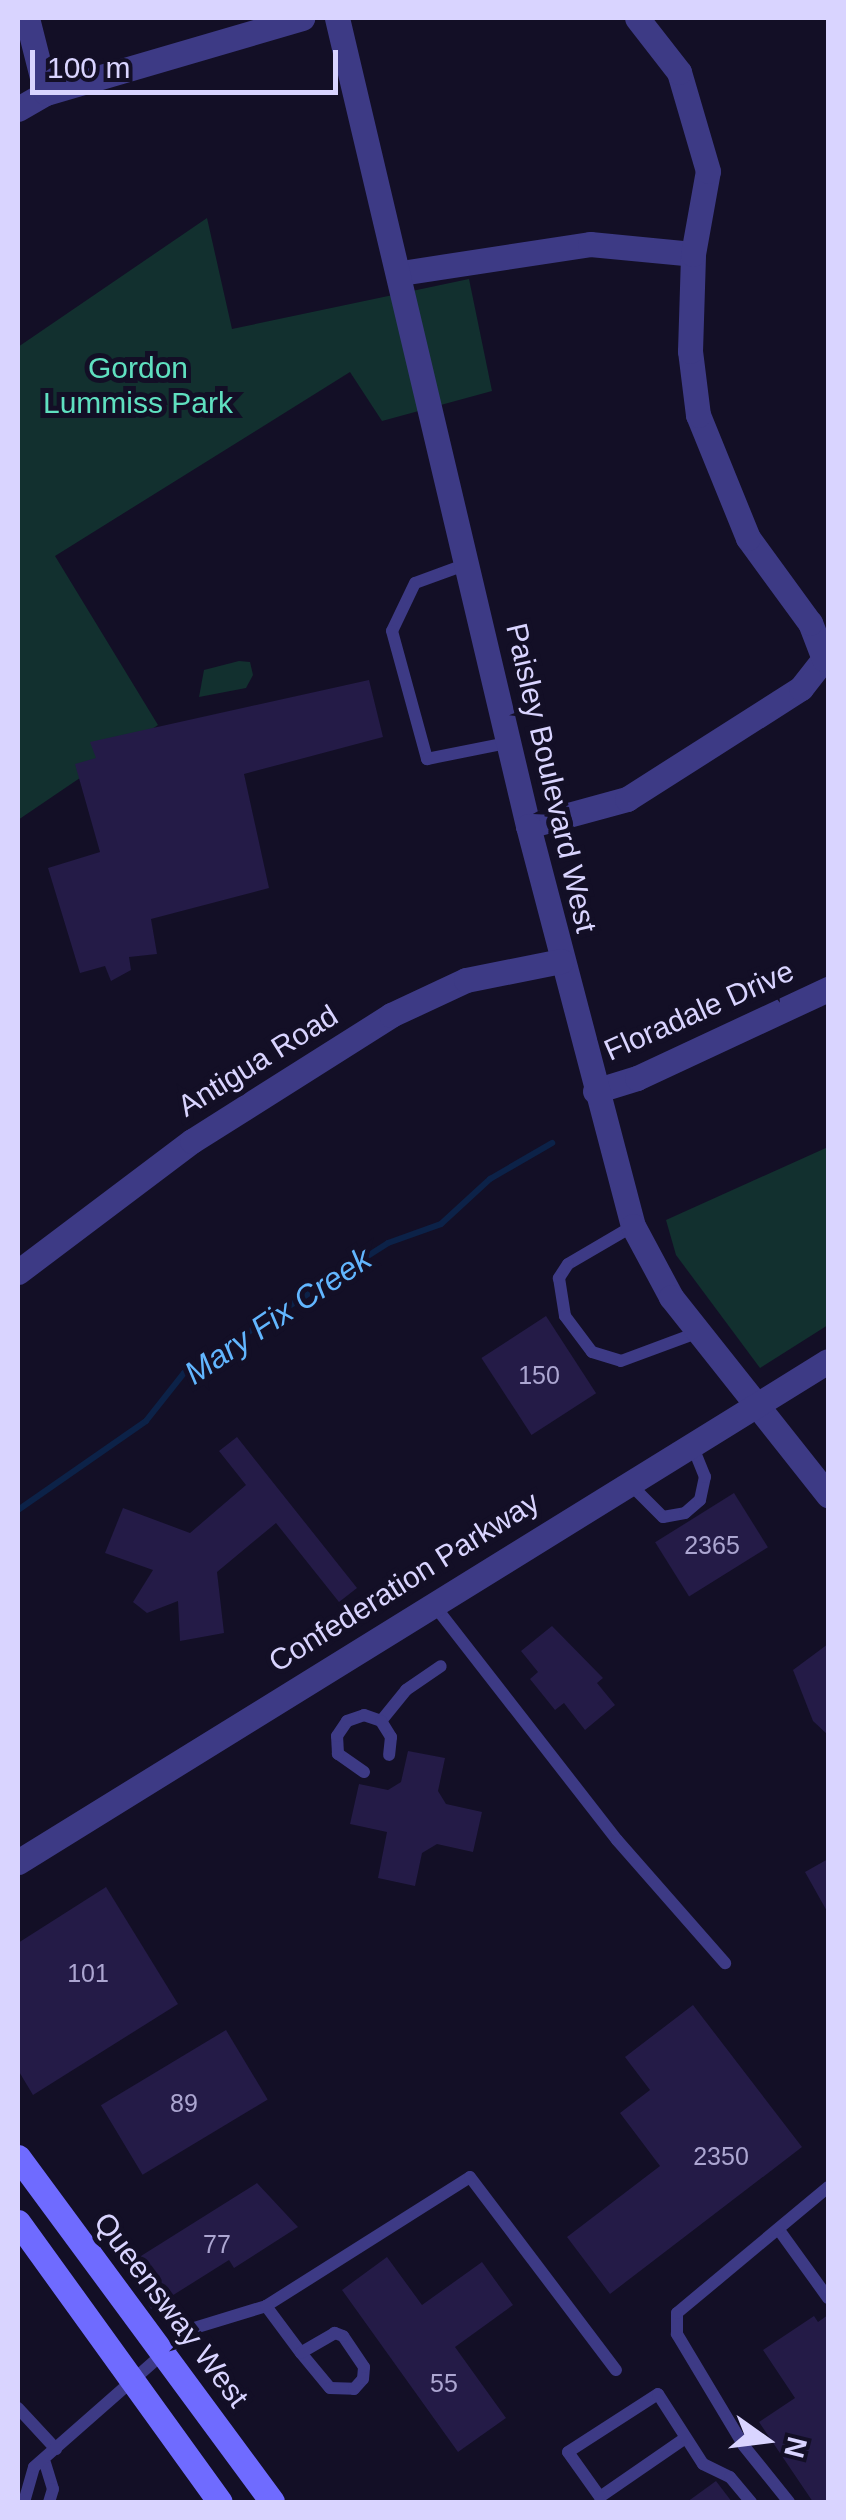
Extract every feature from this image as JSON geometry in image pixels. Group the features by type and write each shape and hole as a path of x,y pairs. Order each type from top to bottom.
{"main road":[{"name":"Queensway West","path":"18,2156 272,2502"},
{"path":"18,2222 220,2502"}],"street":[{"path":"27,18 46,93"},
{"path":"18,109 46,93 302,18"},
{"name":"Paisley Boulevard West","path":"337,18 401,273 507,742 633,1226 649,1266 828,1496"},
{"path":"528,826 628,800 801,688 824,659 810,623 748,538 703,432 690,351 693,254 708,170 679,72 637,18"},
{"path":"401,273 590,244 693,254"},
{"name":"Antigua Road","path":"18,1272 192,1140 392,1015 466,980 561,961"},
{"name":"Floradale Drive","path":"596,1091 828,989"},
{"name":"Confederation Parkway","path":"18,1862 627,1481 828,1361"}],"lane":[{"path":"467,564 415,583 392,631 426,759 507,742"},
{"path":"633,1226 568,1264 559,1278 565,1316 592,1352 621,1361 699,1332"},
{"path":"627,1481 663,1518 685,1513 700,1500 705,1477 691,1443"},
{"path":"433,1603 617,1840 725,1963"},
{"path":"381,1722 406,1690 441,1666"},
{"path":"364,1772 343,1762 337,1736 355,1717 381,1722 391,1737 390,1755"},
{"path":"24,2502 34,2467 45,2463 56,2449 166,2356 192,2328 266,2306 470,2177 616,2370"},
{"path":"789,2502 744,2446 677,2334 677,2314 828,2186"},
{"path":"780,2230 828,2298"},
{"path":"266,2306 301,2352 330,2388 354,2389 362,2379 364,2367 343,2336 335,2333 301,2352"},
{"path":"684,2439 600,2496 568,2452 658,2394 684,2439 751,2502"},
{"path":"19,2412 56,2449"},
{"path":"45,2463 53,2489 49,2502"}],"green space":[{"name":"Gordon Lummiss Park","path":"207,218 232,329 469,279 492,391 382,421 350,372 55,556 158,725 18,820 18,347"},
{"path":"250,662 253,675 246,688 199,697 204,670"},
{"path":"828,1147 828,1325 760,1368 676,1255 666,1220"}],"building":[{"path":"369,680 383,737 244,774 269,888 151,919 157,954 129,957 131,970 111,981 105,966 80,973 48,868 100,852 75,764 96,758 90,742"},
{"path":"546,1316 596,1393 532,1435 481,1358"},
{"path":"237,1437 357,1588 339,1602 276,1523 217,1572 224,1633 180,1641 178,1601 147,1613 133,1602 153,1570 105,1553 123,1508 190,1533 246,1485 219,1451"},
{"path":"734,1493 768,1547 689,1597 655,1542"},
{"path":"552,1626 603,1678 597,1683 615,1705 585,1730 564,1703 555,1710 530,1679 538,1672 521,1651"},
{"path":"828,1644 828,1735 813,1721 793,1670"},
{"path":"408,1751 445,1758 438,1791 446,1804 482,1812 473,1852 437,1844 422,1853 415,1886 378,1878 387,1832 350,1824 359,1784 388,1790 401,1782"},
{"path":"828,1859 828,1913 805,1872"},
{"path":"106,1887 178,2004 33,2095 18,2070 18,1943"},
{"path":"693,2005 802,2147 610,2294 567,2237 660,2166 620,2113 650,2090 625,2057"},
{"path":"226,2030 268,2099 143,2175 101,2105"},
{"path":"257,2183 298,2227 234,2268 229,2260 151,2309 125,2266"},
{"path":"387,2257 422,2305 482,2262 513,2305 455,2347 506,2418 458,2452 342,2290"},
{"path":"828,2315 828,2502 813,2502 759,2422 795,2398 763,2350 814,2316 818,2322"},
{"path":"716,2481 732,2502 687,2502"}],"waterway":[{"name":"Mary Fix Creek","path":"18,1510 146,1421 184,1373 388,1243 441,1224 490,1179 552,1143"}]}
